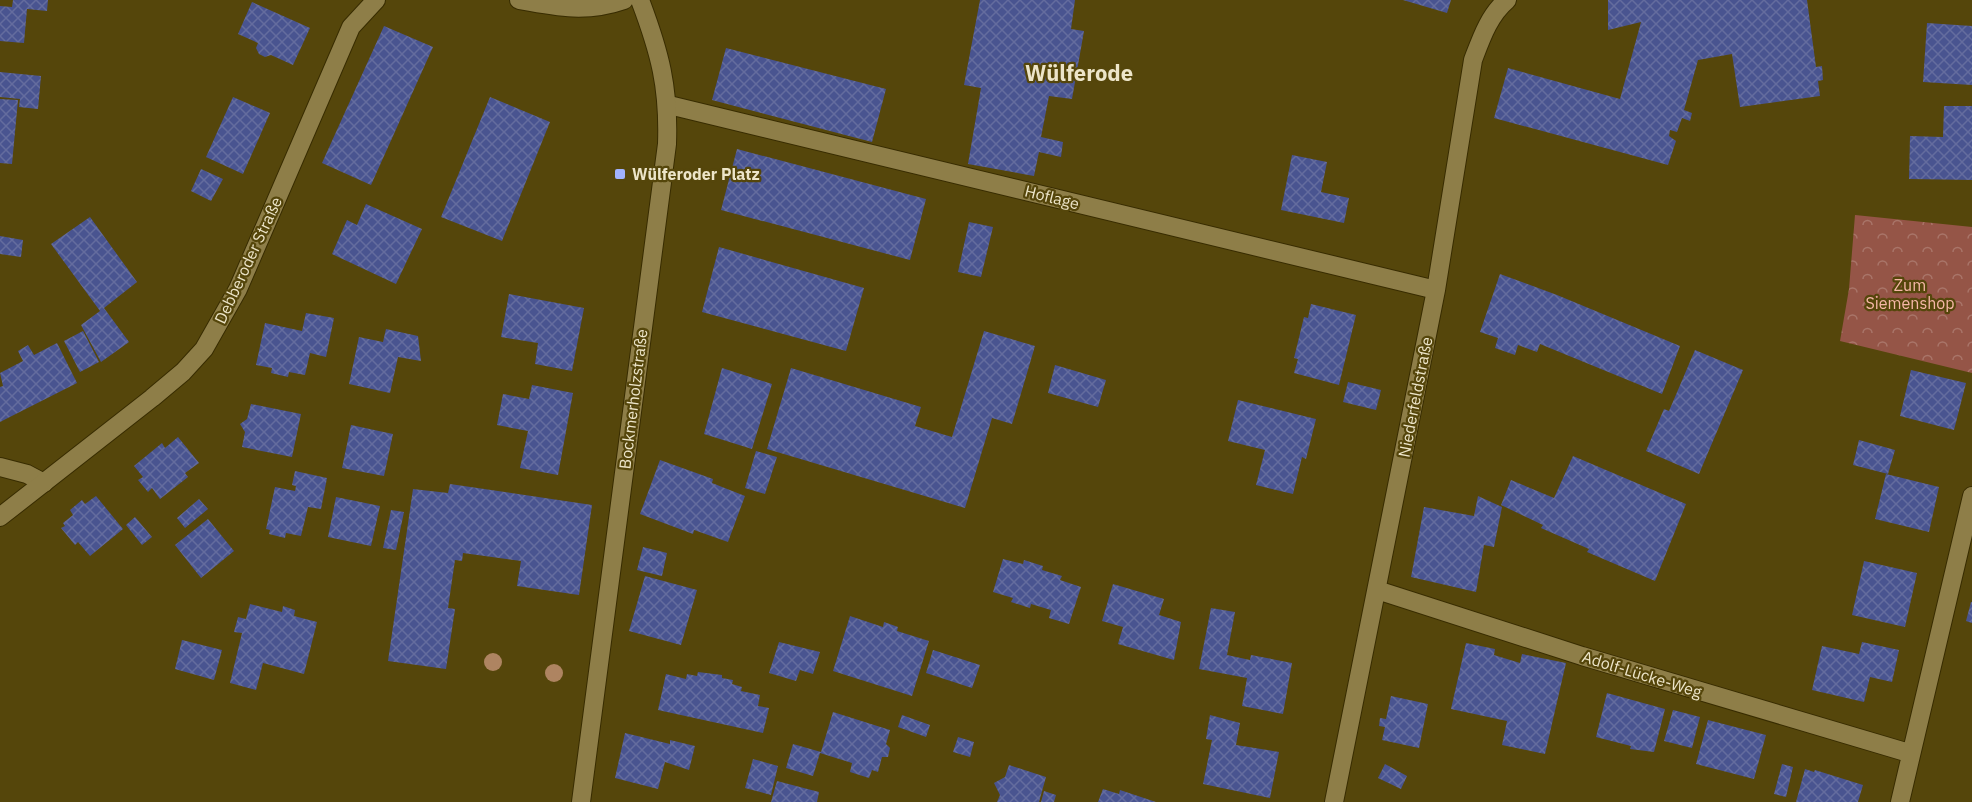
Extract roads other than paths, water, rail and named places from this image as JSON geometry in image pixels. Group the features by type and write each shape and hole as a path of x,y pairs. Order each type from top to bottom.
{"street":[{"name":"Debberoder Straße","path":"0,517 152,399 183,372 204,349 238,290 351,27 376,0"},
{"path":"519,0 572,10 602,8 624,0"},
{"name":"Bockmerholzstraße","path":"581,802 667,144 669,105 656,42 640,0"},
{"name":"Niederfeldstraße","path":"1334,802 1436,290 1473,60 1483,33 1500,6 1507,0"},
{"name":"Hoflage","path":"669,105 1436,290"},
{"path":"0,467 27,474 44,483"},
{"path":"1900,802 1972,496"},
{"name":"Adolf-Lücke-Weg","path":"1377,590 1582,656 1910,753"}],"place":[{"name":"Wülferoder Platz","path":"620,174"}],"district":[{"name":"Wülferode","path":"1079,72"}],"park label":[{"name":"Zum Siemenshop","path":"1910,294"}]}
